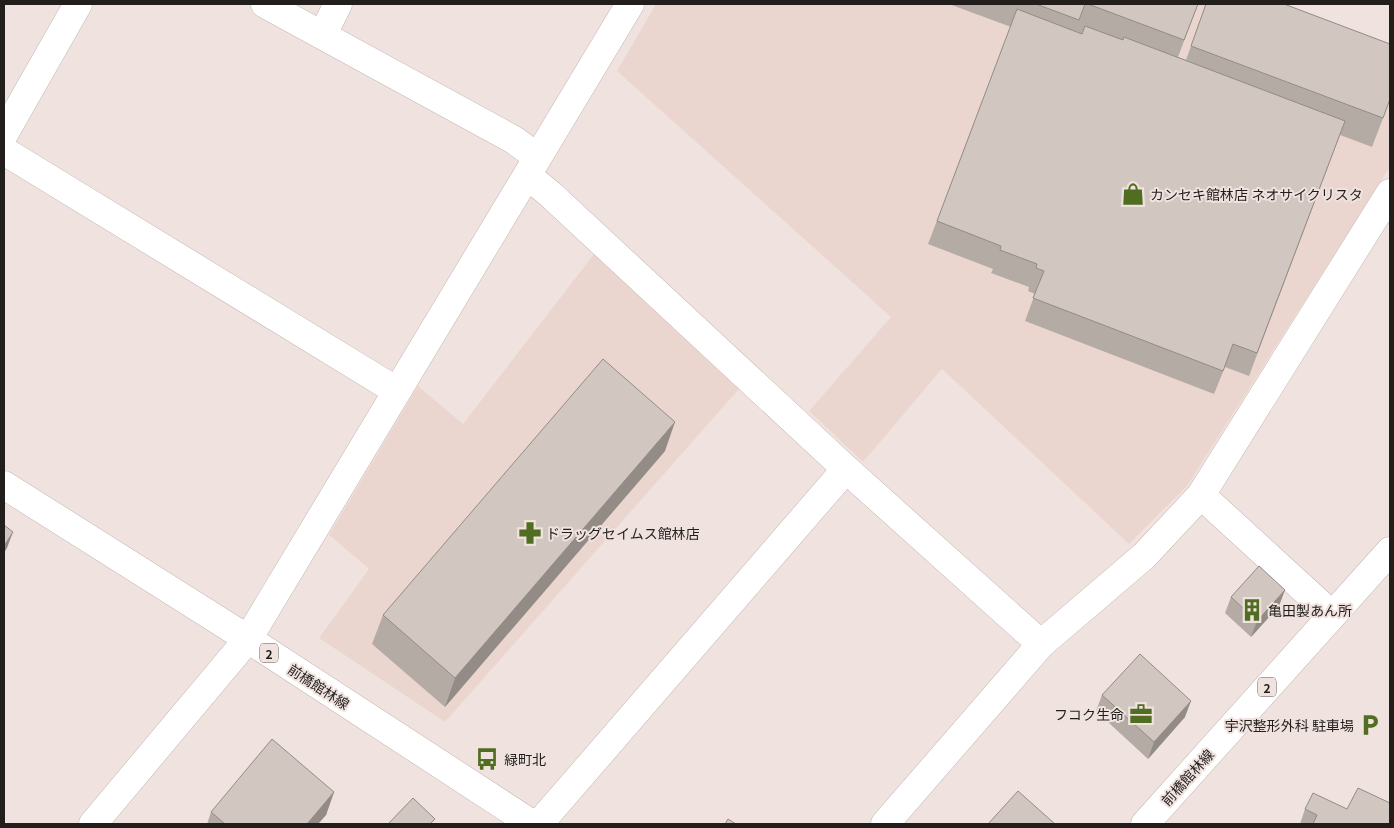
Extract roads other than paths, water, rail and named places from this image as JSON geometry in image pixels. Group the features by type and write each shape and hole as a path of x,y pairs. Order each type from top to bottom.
{"street":[{"path":"4,134 78,4"},
{"path":"265,4 514,140 550,194 846,469 1042,644"},
{"path":"323,34 338,4"},
{"path":"93,824 248,639 630,4"},
{"path":"4,151 397,391"},
{"path":"885,824 1042,644 1144,556 1201,495 1390,193"},
{"path":"539,824 846,469"},
{"name":"前橋館林線","path":"4,485 248,639 532,824"},
{"path":"1201,495 1332,614"},
{"name":"前橋館林線","path":"1145,824 1390,551"}],"place":[{"name":"カンセキ館林店 ネオサイクリスタ","path":"1133,194"},
{"name":"ドラッグセイムス館林店","path":"530,533"},
{"name":"亀田製あん所","path":"1252,610"},
{"name":"フコク生命","path":"1141,714"},
{"name":"宇沢整形外科 駐車場","path":"1370,725"},
{"name":"緑町北","path":"487,759"}]}
